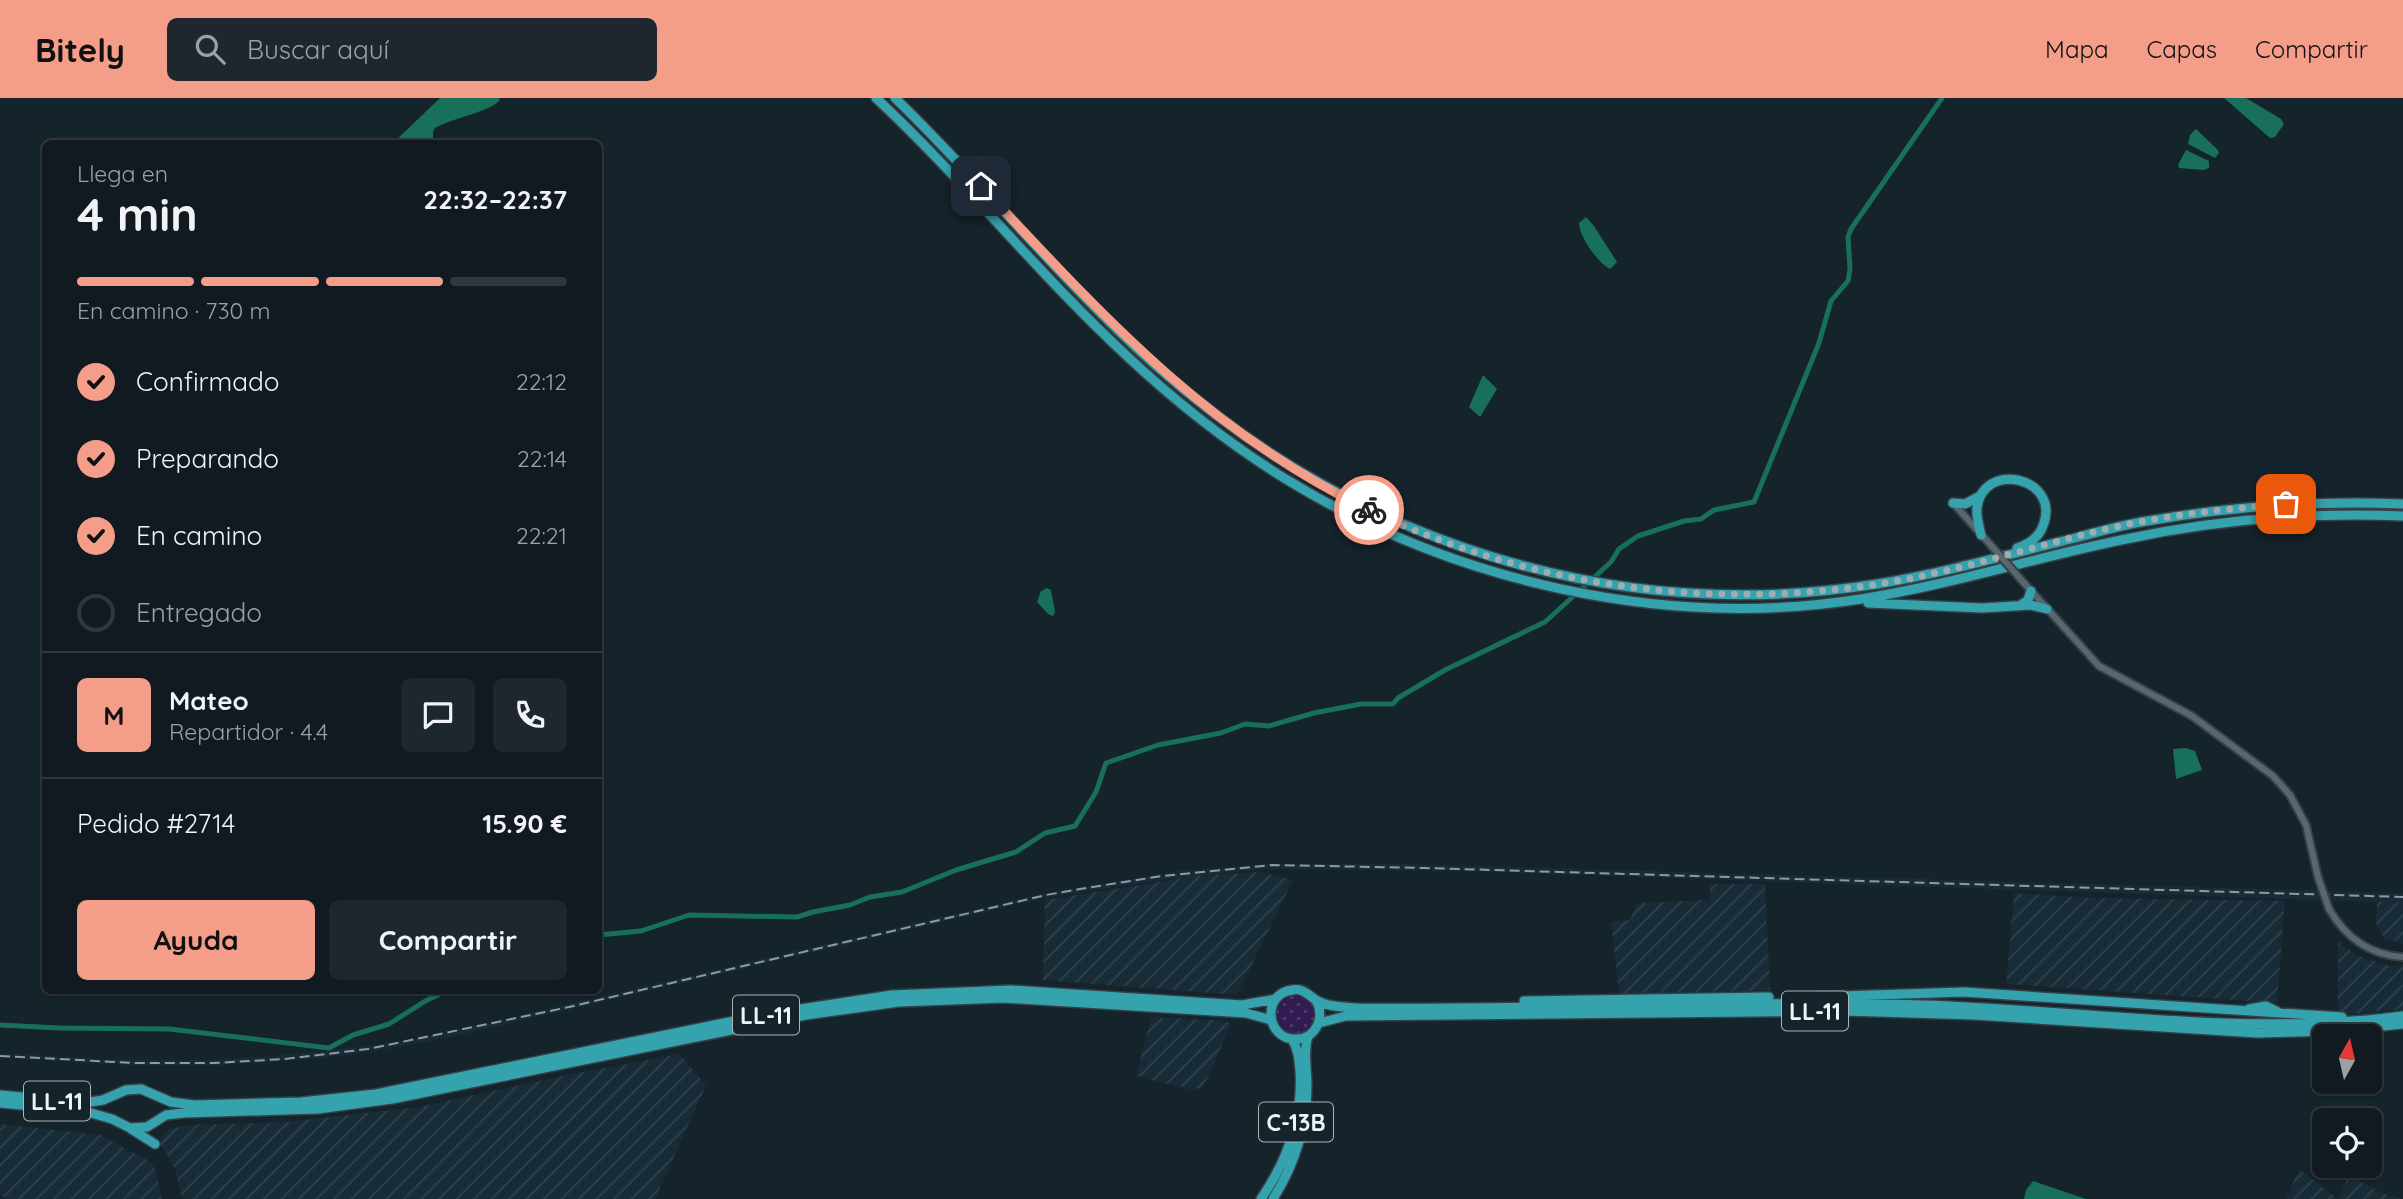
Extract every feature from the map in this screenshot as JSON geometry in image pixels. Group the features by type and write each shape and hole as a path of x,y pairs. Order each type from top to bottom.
{"highway":[{"path":"876,98 937,157 1056,285 1182,405 1250,456 1331,505 1403,539 1488,569 1570,590 1657,603 1730,608 1800,607 1929,587 2113,542 2199,526 2295,516 2403,516"},
{"path":"895,98 1122,334 1199,402 1248,439 1315,482 1398,523 1487,556 1582,580 1646,590 1778,594 1855,587 1926,575 2139,522 2177,516 2286,504 2403,503"},
{"path":"1855,587 2028,544 2040,533 2045,522 2046,508 2042,495 2033,486 2018,479 2004,479 1992,484 1981,495 1965,504 1953,503"},
{"path":"1981,495 1977,515 1984,538"},
{"path":"2020,606 2028,600 2027,587"},
{"path":"1831,603 1982,608 2031,605 2047,609"},
{"name":"LL-11","path":"0,1095 75,1103 92,1102 141,1089 171,1102 194,1105 343,1099 768,1014 912,993 974,990 1045,991 1242,1005 1276,999 1283,993 1296,989 1316,1000 1341,1007 1386,1009 1830,1003 1982,1008 2246,1025 2322,1024 2403,1016"},
{"path":"1386,1009 1400,1005 1553,1000 1856,997 1945,991 2235,1010 2266,1006 2294,1015 2403,1016"},
{"name":"LL-11","path":"0,1103 84,1111 112,1119 130,1128 147,1127 170,1114 318,1109 372,1102 780,1020 899,1002 973,998 1059,1000 1246,1013 1271,1020 1279,1033 1292,1039"},
{"path":"1271,1020 1271,1007 1276,999"},
{"path":"1292,1039 1308,1036 1319,1023 1320,1014 1316,1000"},
{"name":"LL-11","path":"1319,1023 1346,1016 1794,1011 1974,1015 2257,1033 2324,1031 2403,1024"},
{"name":"C-13B","path":"1273,1199 1290,1170 1302,1133 1307,1094 1305,1048 1308,1036"},
{"name":"C-13B","path":"1261,1199 1283,1162 1296,1122 1300,1061 1292,1039"},
{"path":"130,1128 155,1144 155,1121 161,1109 155,1095"},
{"name":"LL-11","path":"112,1119 109,1104 113,1096"}],"street":[{"path":"1953,503 2099,666 2192,716 2273,776 2290,795 2302,816 2311,839 2318,877 2329,909 2339,926 2357,942 2381,953 2403,957"}],"shaded area":[{"path":"440,98 500,100 488,108 435,128 433,140 396,140"},
{"path":"2224,98 2246,98 2281,119 2284,124 2275,137 2270,138"},
{"path":"2196,129 2218,150 2215,158 2188,144 2190,135"},
{"path":"2186,150 2209,161 2209,168 2179,168"},
{"path":"1586,217 1617,262 1610,269 1595,256 1582,235 1579,223"},
{"path":"1483,375 1497,389 1480,417 1469,407"},
{"path":"1047,588 1051,590 1055,612 1053,616 1037,602 1041,591"},
{"path":"2186,748 2195,751 2202,770 2176,779 2173,749"},
{"path":"1272,864 1410,864 2403,893 2403,903 1465,871 1264,869 1146,882 1045,898 455,1036 377,1051 220,1065 126,1065 0,1057 0,1053 106,1059 197,1060 265,1057 420,1038 1031,896 1184,870"},
{"path":"1260,872 1293,880 1237,995 1043,980 1045,900 1196,876"},
{"path":"1710,884 1765,884 1770,990 1619,994 1611,922 1630,920 1637,903 1710,900"},
{"path":"2014,893 2093,898 2285,901 2277,1003 2006,984"},
{"path":"2377,902 2403,903 2403,944 2384,938 2376,924"},
{"path":"2338,942 2358,956 2390,966 2403,965 2403,1009 2338,1015"},
{"path":"1295,994 1310,1000 1316,1015 1310,1030 1295,1036 1280,1030 1274,1015 1280,1000"},
{"path":"1151,1017 1226,1021 1231,1025 1203,1088 1188,1089 1136,1076"},
{"path":"680,1054 706,1086 655,1199 182,1199 175,1169 159,1141 164,1132 186,1125 286,1122 419,1107"},
{"path":"0,1124 100,1135 151,1162 162,1199 7,1199 0,1195"},
{"path":"2299,1169 2338,1199 2286,1199"},
{"path":"2347,1178 2352,1178 2401,1199 2339,1199"},
{"path":"2033,1181 2086,1199 2024,1199 2026,1190"}],"waterway":[{"path":"602,935 641,931 689,915 797,917 850,905 870,897 902,892 956,870 1016,852 1045,833 1075,826 1096,792 1106,763 1158,745 1221,733 1245,724 1269,726 1314,713 1361,704 1393,704 1398,698 1445,670 1545,622 1611,562 1619,549 1638,536 1684,521 1701,519 1714,510 1754,502 1819,343 1831,301 1848,281 1848,237 1851,229 1942,98"},
{"path":"0,1025 169,1029 329,1048 353,1035 389,1024 440,994"}],"railway":[{"path":"0,1056 136,1063 214,1063 285,1059 368,1049 569,1007 1046,895 1162,876 1273,865 2403,897"}],"way so far":[{"path":"1369,510 1475,552 1567,577 1646,590 1755,595 1825,591 1880,583 1926,575 2139,522 2286,504"}],"route":[{"path":"981,186 1105,318 1182,388 1275,457 1315,482 1369,510"}]}
